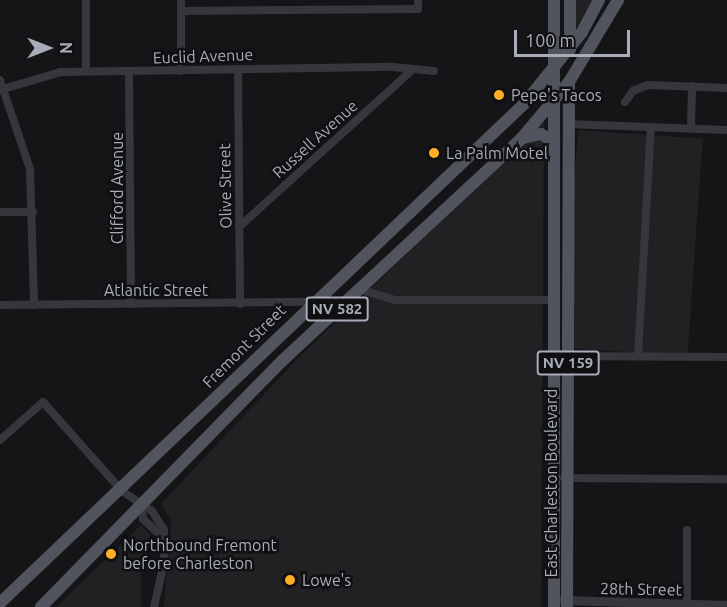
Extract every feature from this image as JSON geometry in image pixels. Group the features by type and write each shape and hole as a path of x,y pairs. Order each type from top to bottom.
{"main road":[{"name":"East Charleston Boulevard","path":"554,0 554,603"},
{"name":"East Charleston Boulevard","path":"567,604 570,0"},
{"name":"Fremont Street","path":"1,600 122,491 311,303 491,137 554,70 570,49 599,0"},
{"path":"569,81 618,0"},
{"name":"NV 582","path":"41,607 142,509 272,370 520,140 554,102 569,81"},
{"path":"520,140 541,134 554,142"}],"street":[{"path":"86,0 86,71"},
{"path":"181,0 181,71"},
{"path":"299,0 299,10"},
{"path":"181,11 299,10 418,4"},
{"name":"Euclid Avenue","path":"2,89 31,77 86,71 392,67 410,72 434,71"},
{"name":"Olive Street","path":"238,69 240,303"},
{"name":"Clifford Avenue","path":"129,71 131,304"},
{"name":"Russell Avenue","path":"239,227 410,72"},
{"path":"0,80 24,140 33,212 34,304"},
{"path":"691,128 692,86"},
{"path":"625,102 639,87 727,88"},
{"path":"568,124 727,130"},
{"path":"638,356 651,127"},
{"path":"0,212 33,212"},
{"path":"359,289 394,300 554,300"},
{"name":"Atlantic Street","path":"0,305 311,303"},
{"path":"554,356 727,357"},
{"path":"0,440 43,402 122,491 142,509 152,511 164,530 164,563 154,607"},
{"path":"554,477 567,479 727,479"},
{"path":"687,530 687,605"},
{"name":"28th Street","path":"554,603 727,605"}],"shaded area":[{"path":"576,0 593,0 577,27 576,26"},
{"path":"544,122 541,607 164,607 171,521 161,504 295,361"},
{"path":"578,130 703,139 687,356 563,347"},
{"path":"141,525 155,541 141,564 141,607 56,607"}],"place":[{"name":"Pepe's Tacos","path":"499,95"},
{"name":"La Palm Motel","path":"434,153"},
{"name":"Northbound Fremont before Charleston","path":"111,554"},
{"name":"Lowe's","path":"290,580"}]}
